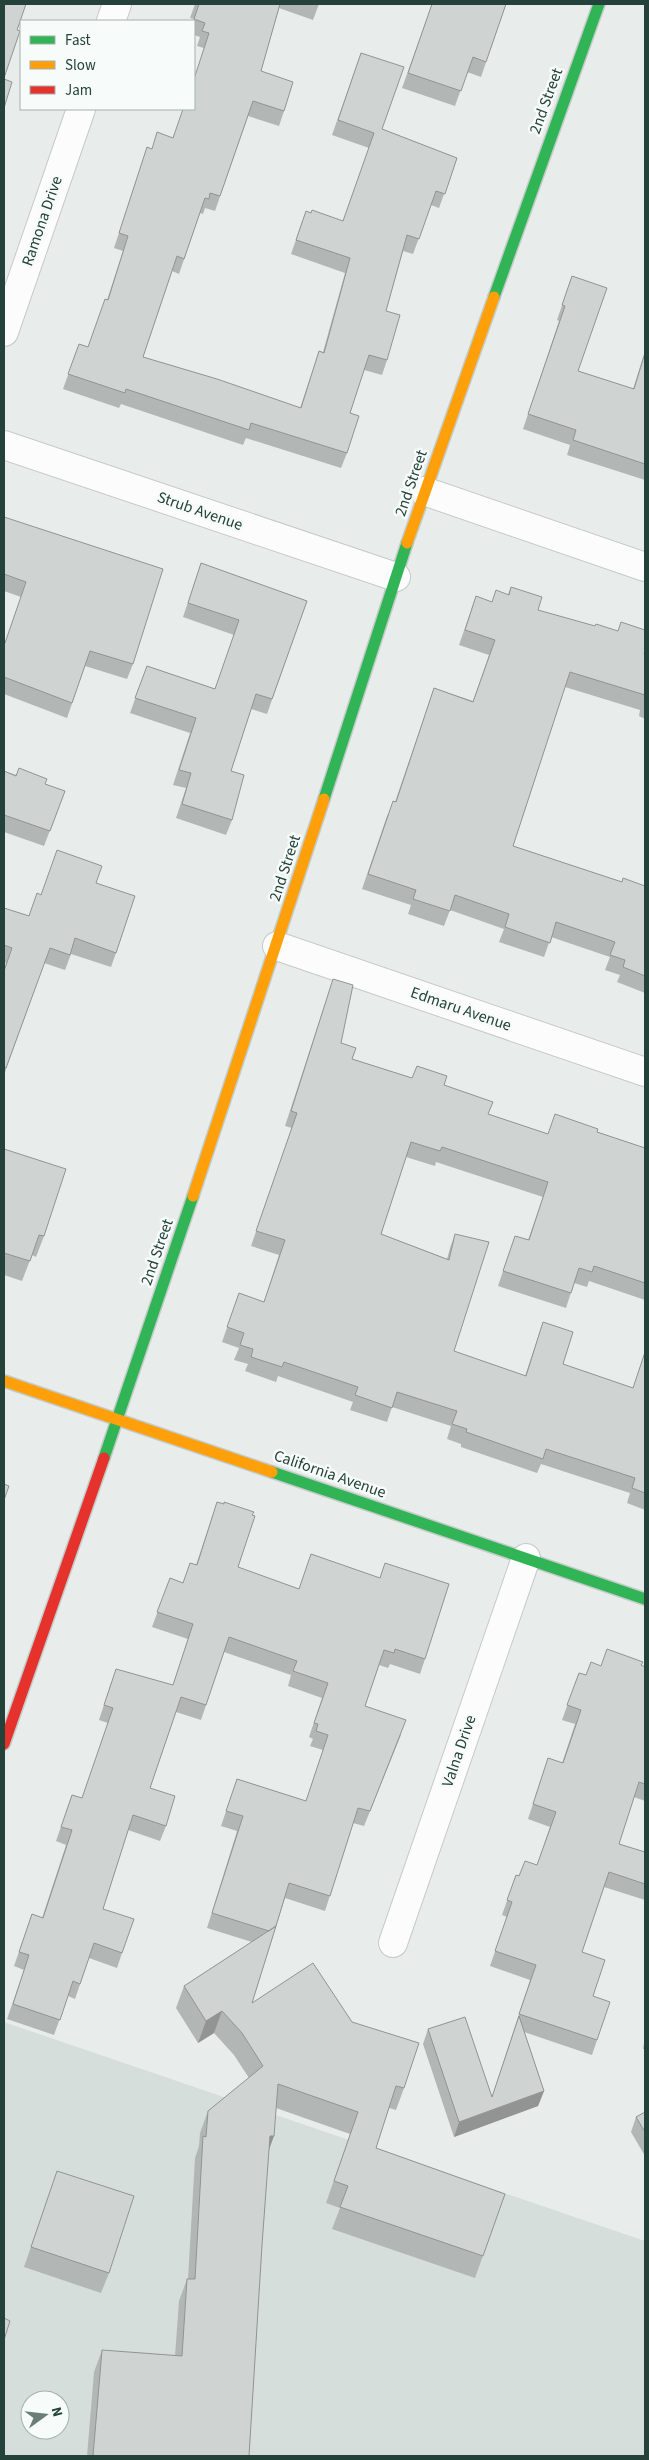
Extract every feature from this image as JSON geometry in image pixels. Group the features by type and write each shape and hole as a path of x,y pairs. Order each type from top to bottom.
{"street":[{"path":"111,20 117,4"},
{"name":"2nd Street","path":"4,1744 118,1419 277,946 424,491 599,4"},
{"name":"Ramona Drive","path":"4,332 81,110"},
{"name":"Strub Avenue","path":"4,445 396,577"},
{"path":"424,491 645,567"},
{"name":"Edmaru Avenue","path":"277,946 645,1072"},
{"name":"California Avenue","path":"4,1381 645,1599"},
{"name":"Valna Drive","path":"393,1943 526,1558"}],"shaded area":[{"path":"4,2022 645,2241 645,2456 4,2456"}],"building":[{"path":"4,4 26,4 17,30 20,31 4,78"},
{"path":"199,4 280,4 261,71 293,82 284,111 253,101 220,196 210,193 209,199 205,198 184,259 177,256 143,357 217,379 301,408 319,351 324,353 350,258 296,240 306,211 311,213 312,210 343,221 374,133 338,120 361,53 404,67 382,129 457,158 445,194 436,191 419,239 407,235 386,311 400,315 387,360 369,355 350,413 359,416 347,453 251,423 249,430 126,389 125,393 68,374 79,344 88,347 105,299 108,300 128,236 119,233 147,147 152,149 157,132 173,138 183,110 195,110 195,76 209,33 202,31 205,23 194,19"},
{"path":"432,4 506,4 486,62 473,57 461,91 408,73"},
{"path":"4,79 12,82 4,108"},
{"path":"572,276 607,288 578,371 634,389 645,353 645,464 573,440 576,430 528,414 565,306 562,305"},
{"path":"4,517 163,569 133,664 90,651 72,703 4,677 4,643 26,582 4,574"},
{"path":"201,563 307,601 272,699 256,694 231,771 244,775 232,820 182,804 191,773 179,770 196,718 135,698 147,666 215,689 239,620 188,603"},
{"path":"511,587 542,597 538,610 618,631 621,622 645,630 645,695 570,672 513,846 622,882 623,878 645,886 645,976 623,967 625,960 610,955 615,942 556,922 550,943 505,927 509,914 455,895 450,911 413,899 416,890 368,874 393,801 396,802 434,688 473,702 495,640 465,630 476,596 492,602 496,590 509,595"},
{"path":"19,768 47,779 45,784 65,791 50,831 4,815 4,771 16,776"},
{"path":"57,850 102,866 96,883 135,896 116,953 75,938 70,955 50,948 6,1068 4,1067 4,971 12,948 4,945 4,908 29,916 37,893 41,895"},
{"path":"333,979 353,985 341,1043 356,1048 352,1059 412,1078 417,1066 447,1076 444,1085 493,1102 488,1114 548,1134 555,1114 598,1129 597,1132 645,1148 645,1283 594,1266 592,1272 579,1268 571,1293 503,1271 515,1236 529,1240 548,1182 442,1147 440,1151 411,1142 381,1234 449,1260 455,1234 489,1242 454,1351 526,1376 543,1322 573,1332 563,1364 633,1388 645,1352 645,1493 632,1488 635,1478 546,1449 543,1459 466,1432 467,1429 452,1424 457,1411 397,1392 392,1408 355,1395 358,1387 284,1362 282,1367 251,1357 253,1349 240,1345 244,1333 227,1327 239,1293 264,1302 285,1240 256,1231 297,1113 291,1111"},
{"path":"4,1149 66,1169 44,1236 39,1235 30,1261 4,1253"},
{"path":"4,1484 9,1486 4,1500"},
{"path":"217,1502 224,1504 224,1502 254,1512 252,1515 255,1516 238,1567 299,1589 311,1554 380,1578 385,1563 449,1584 425,1659 395,1649 394,1653 384,1650 365,1706 406,1720 370,1811 358,1808 330,1896 289,1883 276,1926 269,1931 212,1913 243,1816 226,1811 237,1779 306,1801 328,1735 316,1731 318,1724 314,1723 328,1683 293,1671 297,1661 229,1637 206,1705 181,1697 150,1788 175,1796 166,1826 133,1815 103,1909 134,1919 122,1953 94,1943 80,1984 73,1981 60,2020 13,2004 29,1955 19,1952 32,1914 43,1918 72,1830 61,1827 72,1795 82,1798 113,1708 104,1705 116,1669 173,1685 193,1624 157,1612 170,1578 183,1583 190,1563 197,1565"},
{"path":"607,1649 643,1662 641,1665 645,1667 645,1784 639,1782 619,1844 645,1852 645,1884 609,1872 582,1952 605,1960 593,1996 610,2002 597,2040 519,2014 536,1965 495,1951 512,1902 507,1900 516,1875 519,1876 525,1861 537,1865 556,1812 533,1804 548,1758 563,1763 581,1710 567,1705 579,1673 586,1675 591,1662 601,1666"},
{"path":"276,1926 252,2003 313,1963 352,2022 419,2043 404,2088 396,2086 376,2148 505,2194 483,2256 340,2207 348,2186 334,2181 358,2112 278,2084 274,2136 270,2136 249,2456 93,2456 102,2350 182,2356 187,2279 195,2279 203,2136 206,2137 208,2111 263,2066 242,2033 222,2011 206,2021 184,1986"},
{"path":"519,2016 544,2091 459,2122 428,2029 465,2017 492,2097"},
{"path":"645,2112 645,2132 636,2117"},
{"path":"57,2171 134,2196 109,2273 31,2247"},
{"path":"4,2318 10,2321 4,2340"}],"traffic: fast":[{"path":"494,297 599,4"},
{"path":"324,799 407,543"},
{"path":"104,1458 193,1196"},
{"path":"272,1472 645,1599"}],"traffic: slow":[{"path":"407,543 494,297"},
{"path":"193,1196 324,799"},
{"path":"4,1381 272,1472"}],"traffic: jam":[{"path":"4,1744 104,1458"}]}
